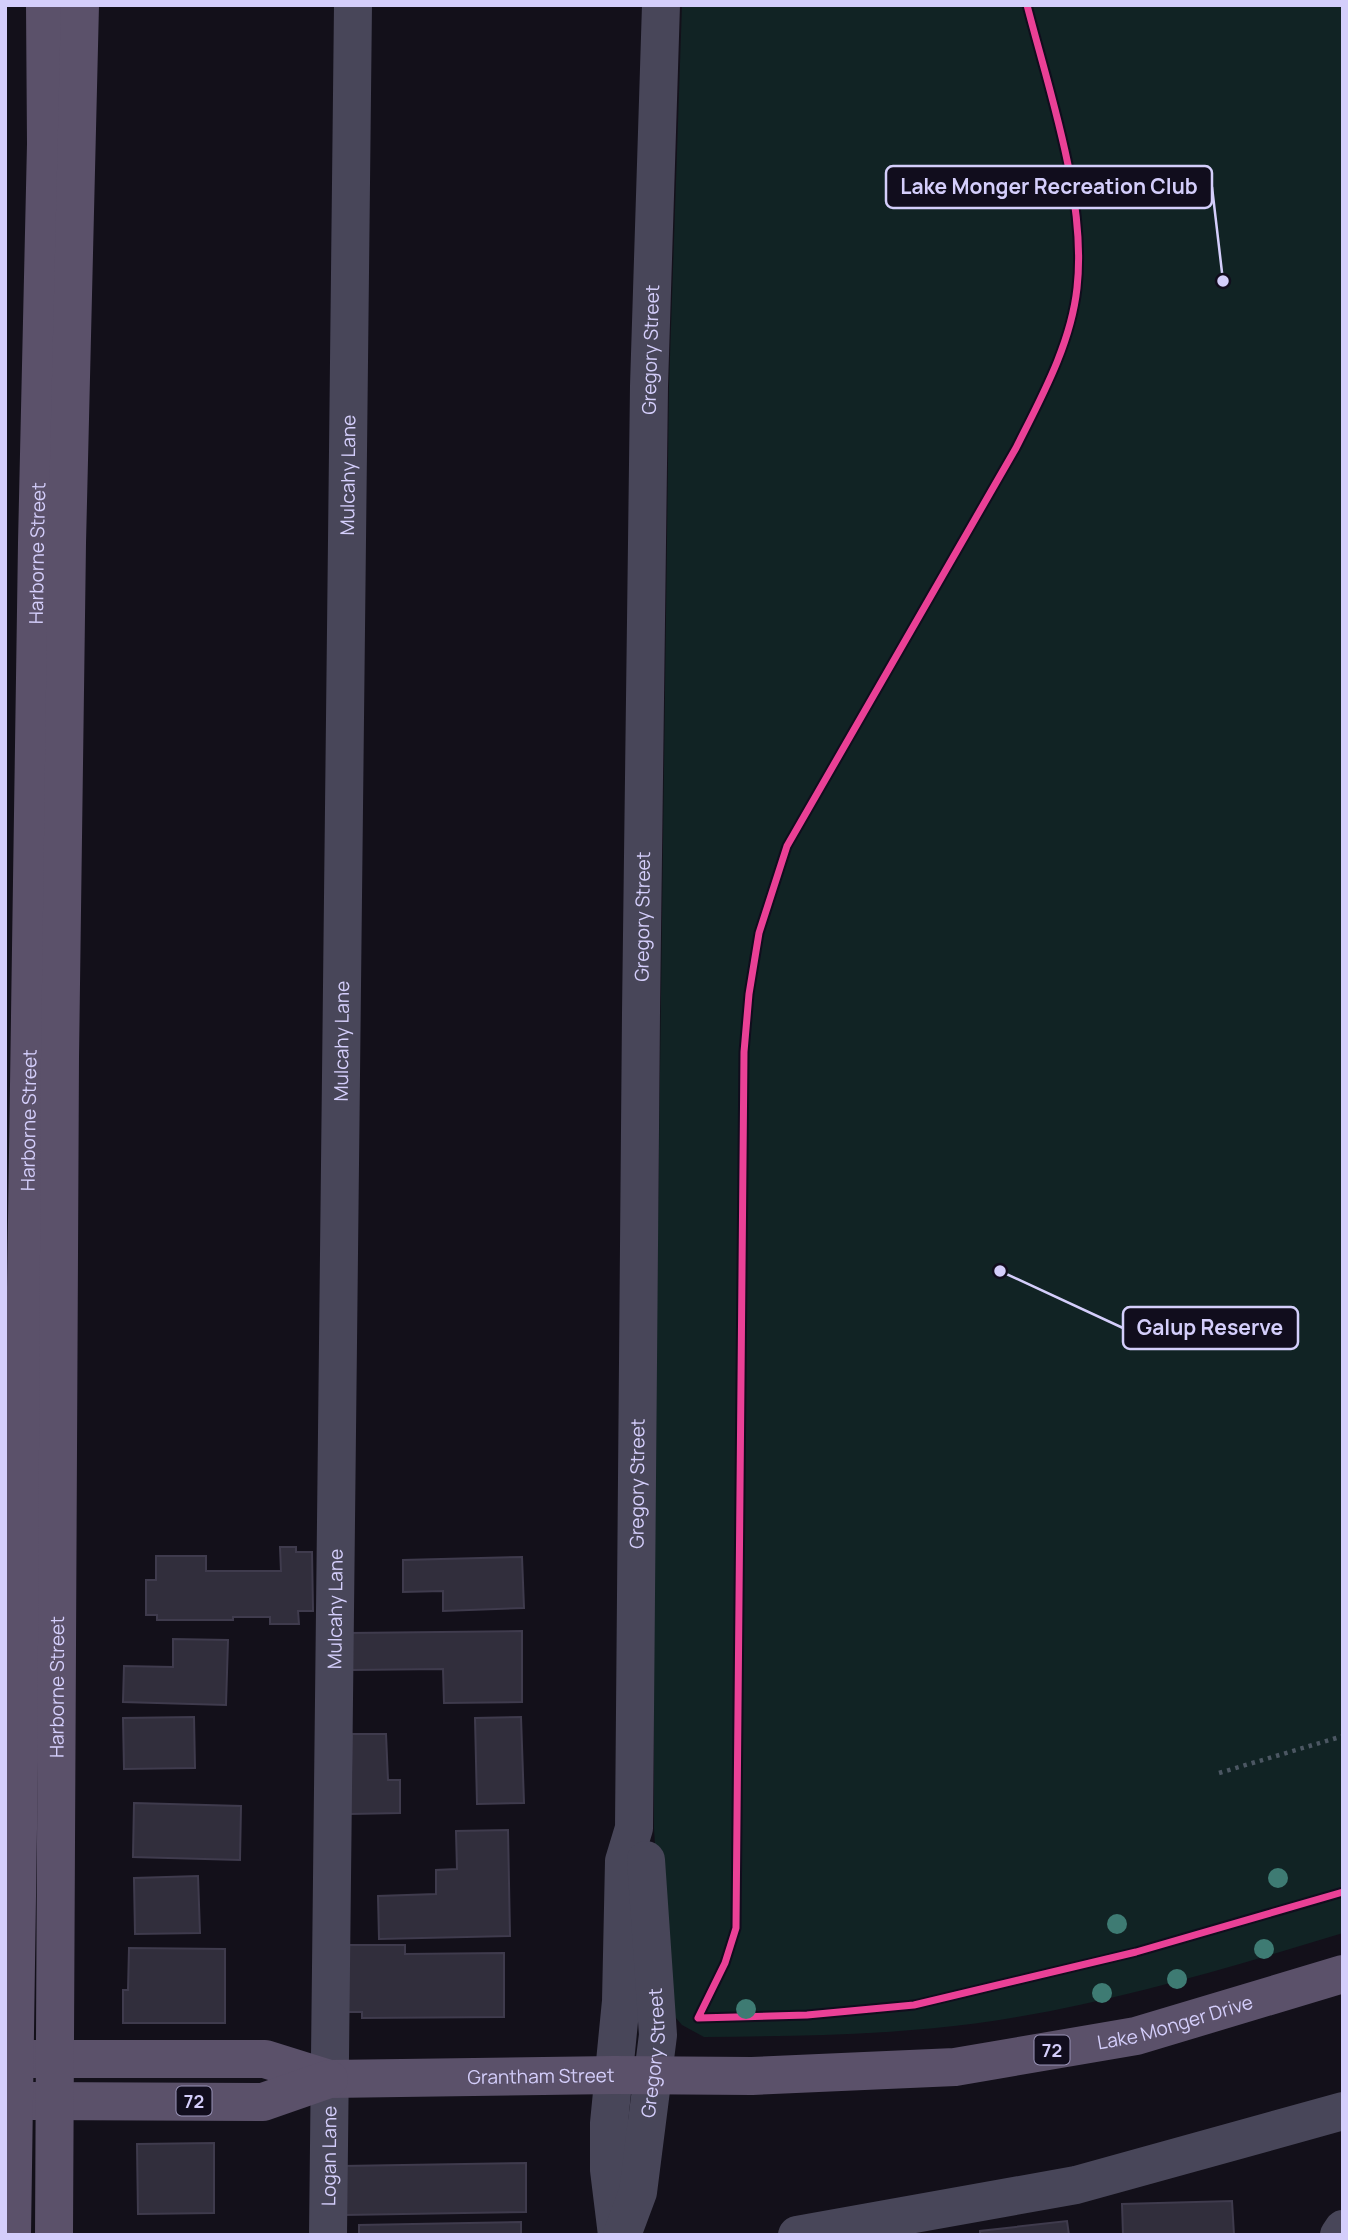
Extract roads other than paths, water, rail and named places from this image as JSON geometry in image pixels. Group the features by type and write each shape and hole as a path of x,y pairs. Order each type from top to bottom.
{"main road":[{"name":"Harborne Street","path":"12,2235 9,2101 21,1739 37,543 46,157 46,5"},
{"name":"Harborne Street","path":"54,2235 60,1058 67,543 80,5"},
{"name":"Lake Monger Drive","path":"752,2076 956,2067 1136,2036 1343,1974"},
{"name":"Grantham Street","path":"10,2059 265,2059 329,2079 752,2076"},
{"name":"Grantham Street","path":"9,2101 263,2102 329,2079"}],"street":[{"name":"Mulcahy Lane","path":"329,2079 353,5"},
{"name":"Gregory Street","path":"619,2235 609,2170 609,2123 621,2001 624,1861 634,1828 640,1054 649,414 662,5"},
{"name":"Gregory Street","path":"619,2235 638,2192 658,2035 646,1861 634,1828"},
{"name":"Logan Lane","path":"328,2235 329,2079"},
{"path":"797,2235 1076,2185 1343,2111"},
{"path":"1339,2235 1343,2229"}],"place":[{"name":"Lake Monger Recreation Club","path":"1223,281"},
{"name":"Galup Reserve","path":"1000,1271"}]}
